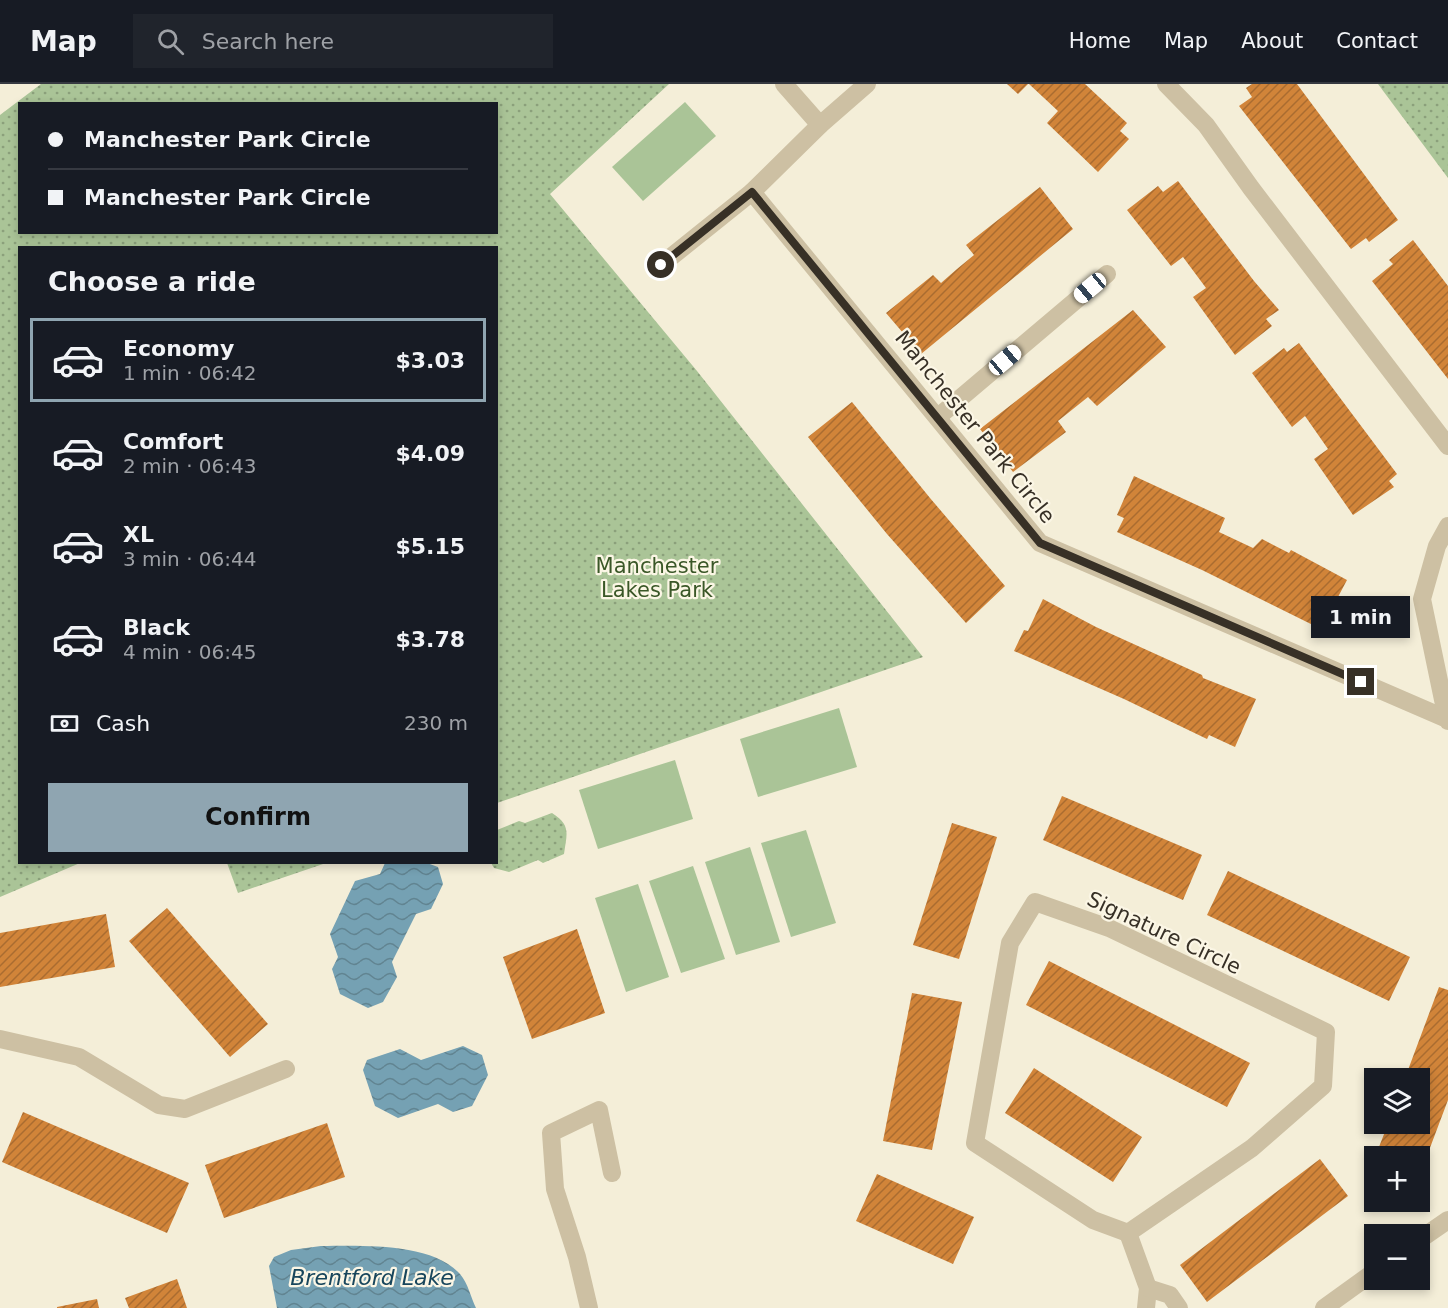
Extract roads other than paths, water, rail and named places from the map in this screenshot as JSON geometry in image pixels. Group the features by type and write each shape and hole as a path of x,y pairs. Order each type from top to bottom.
{"street":[{"path":"784,84 820,125"},
{"path":"661,265 752,192 820,125 867,84"},
{"path":"1166,84 1206,125 1251,188 1448,446"},
{"name":"Manchester Park Circle","path":"752,192 1040,543 1448,720"},
{"path":"938,417 1107,274"},
{"name":"Manchester Park Circle","path":"1448,526 1437,546 1422,598 1448,720"},
{"name":"Signature Circle","path":"1035,902 1109,928 1326,1032 1323,1086 1252,1148 1128,1233 1093,1220 975,1143 1010,943 1035,902"},
{"path":"0,1039 79,1057 159,1105 185,1109 285,1069"},
{"path":"589,1308 577,1257 555,1189 551,1133 599,1110 612,1173"},
{"path":"1430,1232 1448,1220"},
{"path":"1128,1233 1148,1288 1146,1308"},
{"path":"1324,1308 1364,1279"},
{"path":"1148,1288 1170,1295 1179,1308"}],"water":[{"path":"385,864 430,864 438,867 443,884 431,909 416,914 392,962 397,977 383,1002 368,1008 340,994 332,969 338,957 330,934 355,881 380,874"},
{"path":"463,1046 482,1055 488,1075 472,1106 453,1112 438,1104 398,1118 375,1106 363,1070 367,1060 400,1049 421,1060"},
{"name":"Brentford Lake","path":"321,1246 375,1246 414,1251 432,1256 460,1274 476,1308 277,1308 269,1266 274,1257 291,1250"}],"park label":[{"name":"Manchester Lakes Park","path":"657,578"}]}
